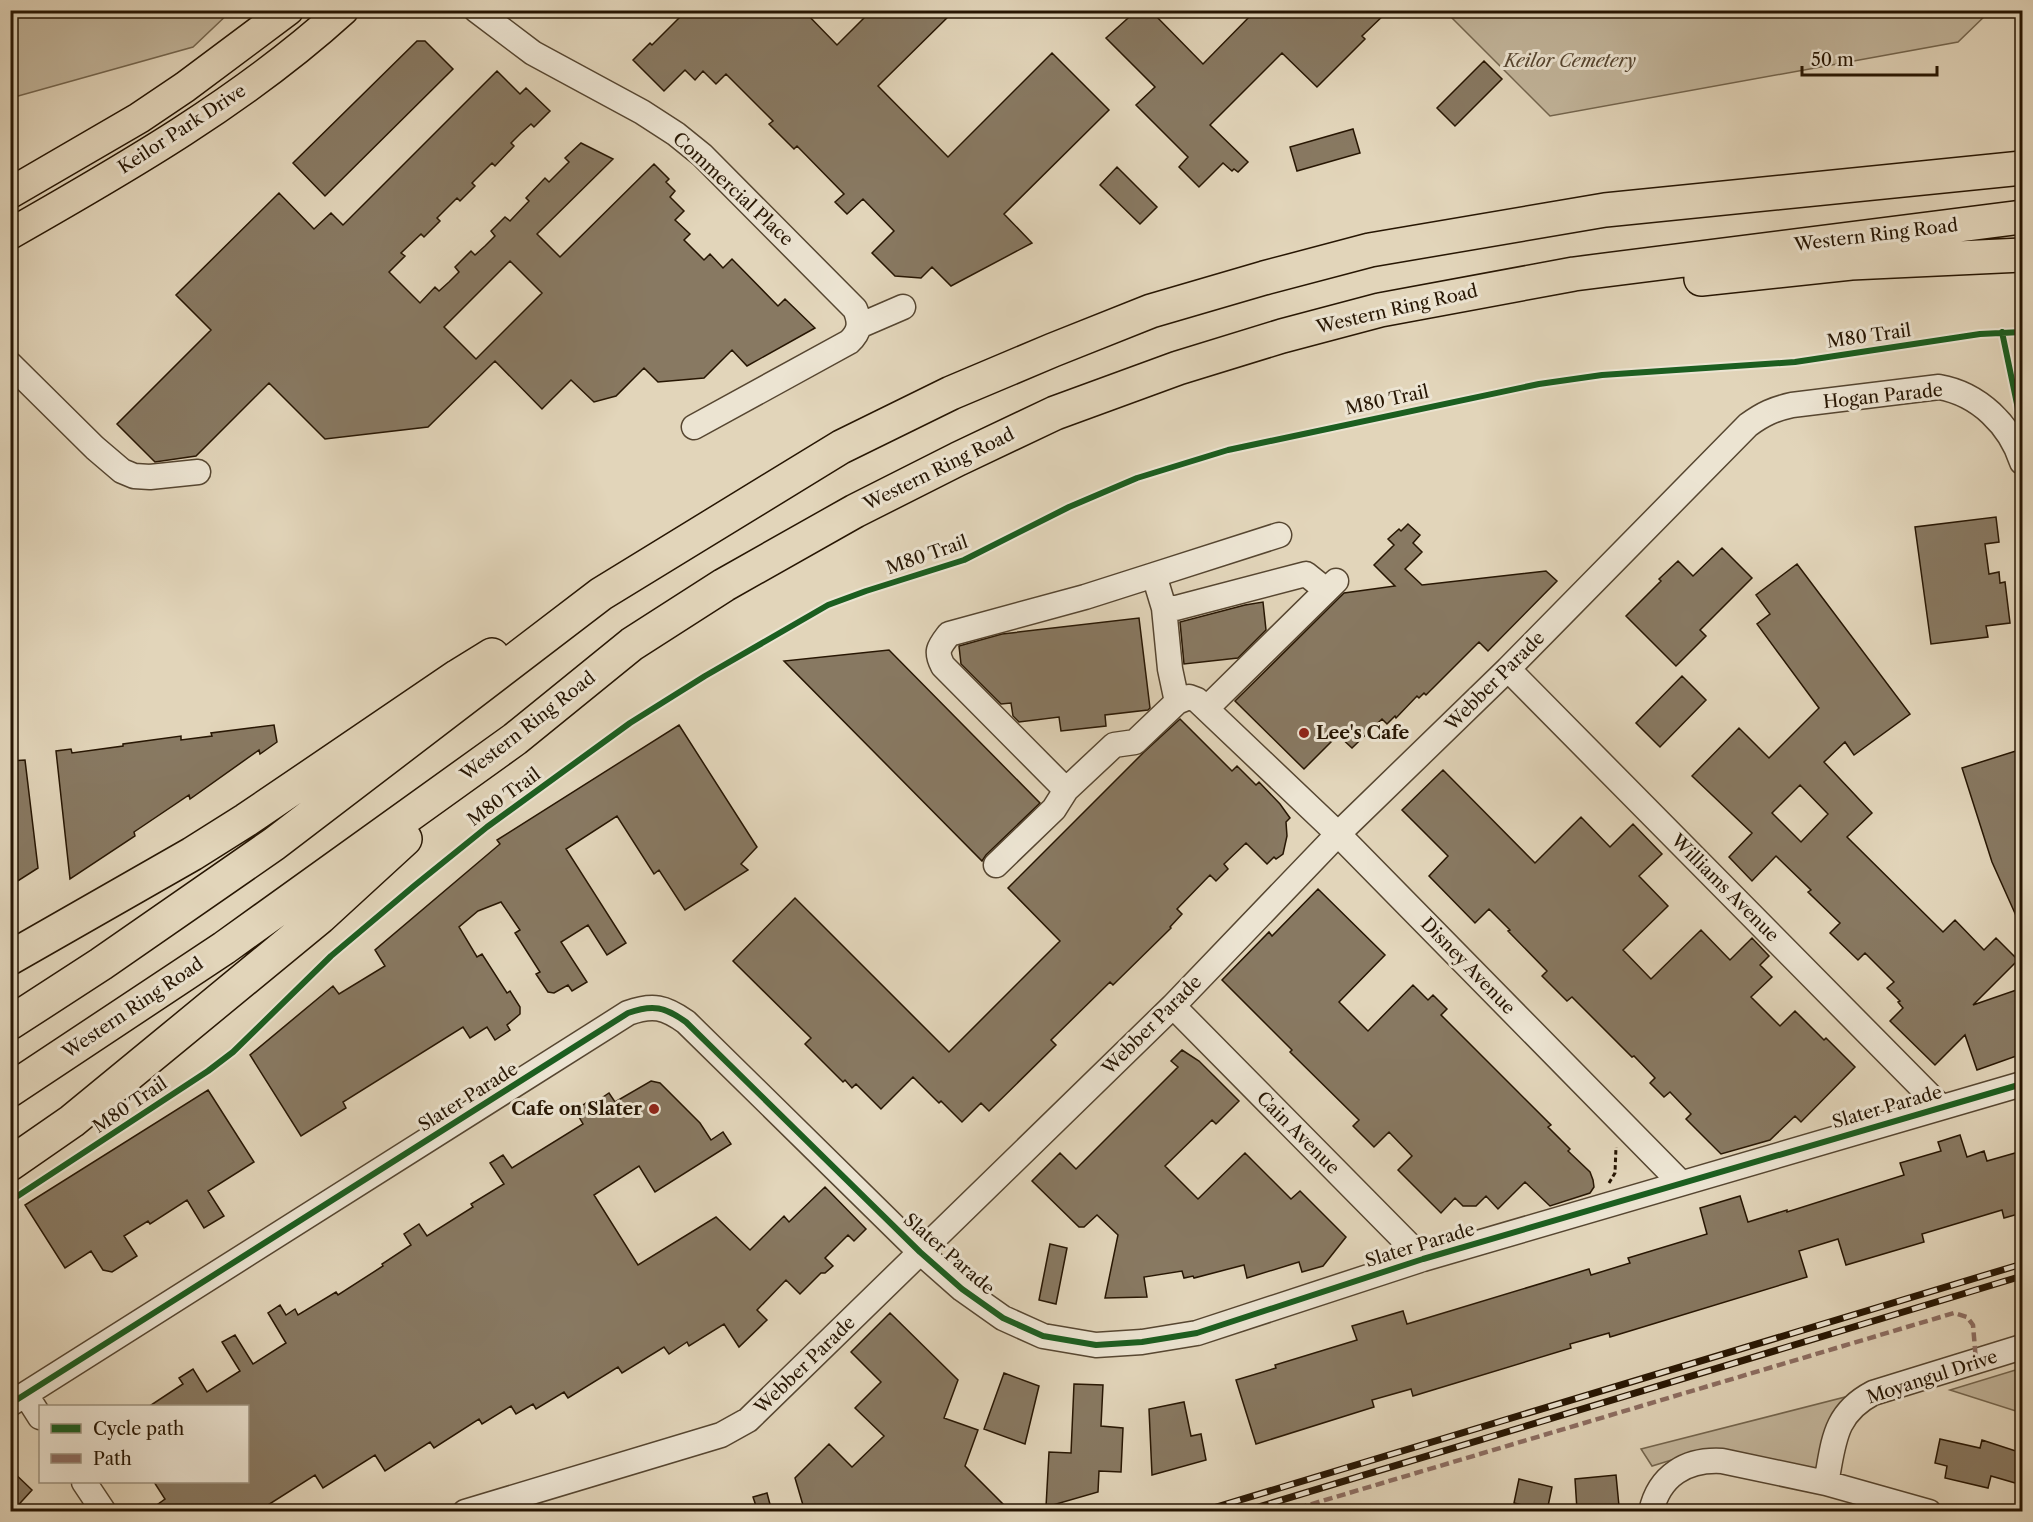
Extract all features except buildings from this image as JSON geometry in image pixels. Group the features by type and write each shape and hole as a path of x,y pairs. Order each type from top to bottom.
{"highway":[{"path":"10,958 210,843 458,676 525,635 601,594 841,447 951,393 1053,350 1151,311 1370,250 1605,210 2022,145"},
{"path":"1605,210 2022,168"},
{"name":"Western Ring Road","path":"10,1090 224,948 515,739 632,644 706,597 855,511 1055,413 1178,368 1282,336 1380,310 1574,274 2022,217"},
{"path":"1380,310 1725,277 1851,262 2022,255"},
{"path":"10,1023 101,964 274,844 601,594"},
{"path":"10,1164 72,1121 320,917 515,739"}],"main road":[{"name":"Keilor Park Drive","path":"10,193 139,118 202,75 288,10"},
{"name":"Keilor Park Drive","path":"10,234 174,137 287,57 344,10"}],"street":[{"name":"Commercial Place","path":"484,14 533,53 642,112 676,134 702,155 846,298 855,309 859,318 859,326"},
{"path":"694,427 841,348 855,337 859,326 903,307"},
{"path":"10,364 95,448 122,471 134,476 150,477 198,472"},
{"name":"Hogan Parade","path":"1762,414 1791,405 1939,387 1964,394 1996,418 2016,444 2022,462"},
{"name":"Webber Parade","path":"465,1512 721,1435 748,1420 1173,1006 1338,834 1508,669 1748,425 1762,414"},
{"path":"1066,790 943,666 938,656 940,645 948,634 1085,597 1279,534"},
{"path":"996,865 1054,809 1066,790 1114,745 1135,742 1177,702 1189,697 1207,708 1331,585 1306,574 1176,608 1164,608"},
{"path":"1154,575 1164,608 1170,669 1177,702"},
{"name":"Williams Avenue","path":"1508,669 1941,1107"},
{"name":"Disney Avenue","path":"1207,708 1338,834 1681,1183"},
{"name":"Cain Avenue","path":"1173,1006 1423,1259"},
{"name":"Slater Parade","path":"18,1400 628,1013 642,1008 672,1011 686,1022 920,1252 962,1289 1003,1318 1043,1336 1096,1345 1142,1342 1197,1333 1423,1259 2022,1084"},
{"name":"Moyangul Drive","path":"1826,1483 1839,1427 1849,1410 1863,1398 1872,1393 2022,1347"},
{"path":"18,1400 39,1416"},
{"path":"1651,1512 1660,1488 1679,1470 1697,1462 1722,1461 1826,1483 1929,1512"},
{"path":"85,1483 104,1512"}],"path":[{"path":"1606,1188 1615,1173 1616,1148 1613,1138"}],"green space":[{"path":"11,10 231,11 193,47 11,98"},
{"name":"Keilor Cemetery","path":"1445,11 1990,11 1958,42 1550,116"},
{"path":"2022,1368 2022,1413 1950,1390"},
{"path":"1857,1394 1817,1470 1678,1458 1652,1466 1641,1449"}],"railway":[{"path":"1200,1512 2022,1264"},
{"path":"1242,1512 2022,1276"}],"marked path":[{"path":"1285,1512 1954,1313 1967,1317 1973,1325 1976,1361"}],"cycle path":[{"path":"2002,332 2022,428"},
{"name":"M80 Trail","path":"10,1201 208,1071 233,1052 331,956 487,827 630,723 705,676 828,605 964,560 1069,507 1137,478 1228,450 1539,384 1602,375 1795,362 1980,334 2022,332"},
{"path":"10,1404 628,1013 645,1008 665,1010 686,1022 920,1252 962,1289 1003,1318 1043,1336 1096,1345 1142,1342 1197,1333 1423,1259 2022,1084"}],"place":[{"name":"Lee's Cafe","path":"1304,733"},
{"name":"Cafe on Slater","path":"654,1109"}]}
